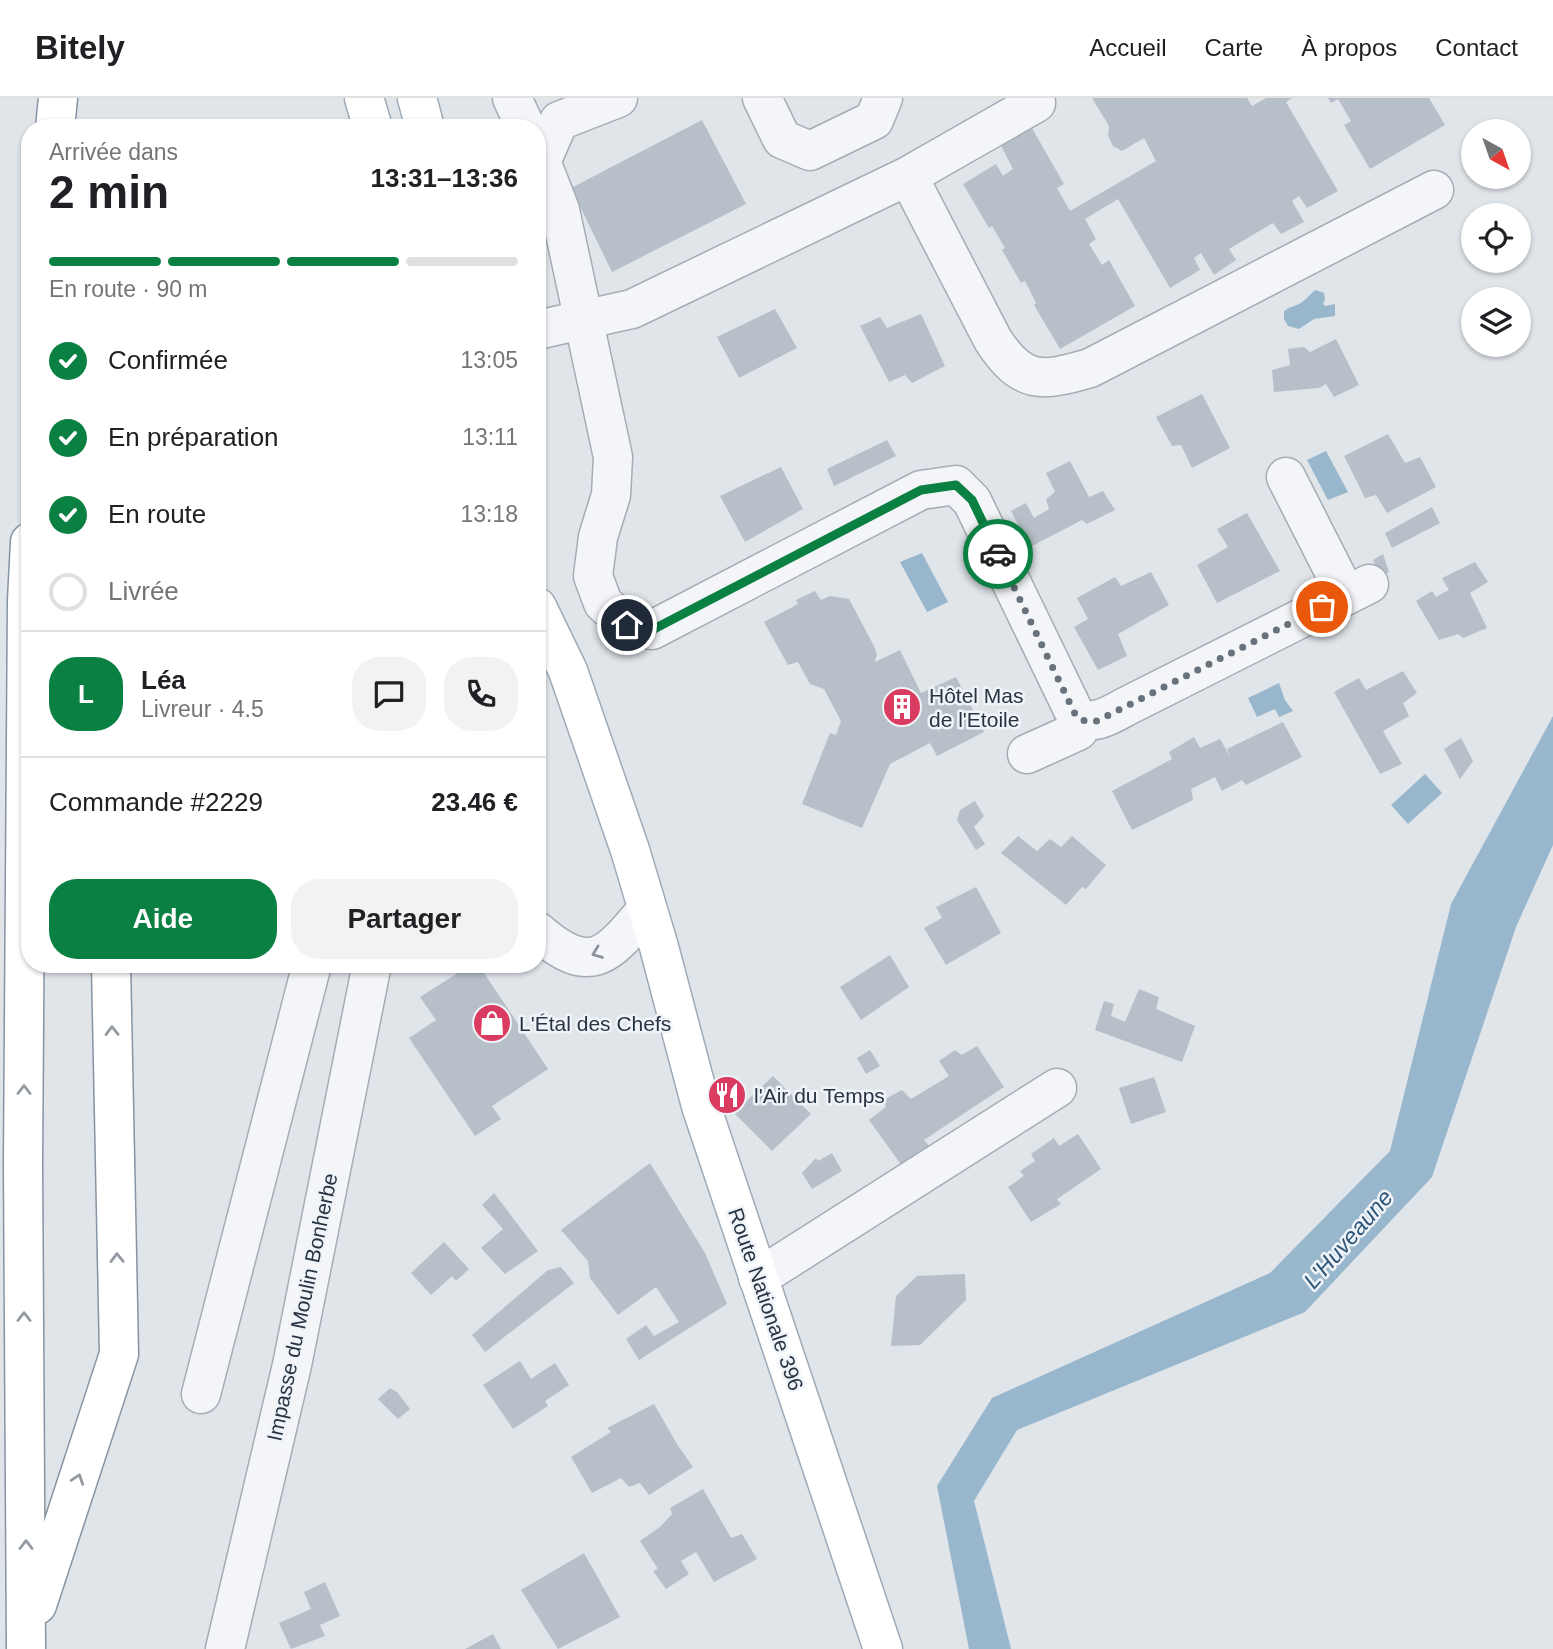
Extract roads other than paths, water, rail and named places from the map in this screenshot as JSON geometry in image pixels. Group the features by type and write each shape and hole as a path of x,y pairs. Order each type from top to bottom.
{"main road":[{"path":"44,119 45,98"},
{"path":"56,119 58,98"},
{"path":"364,98 370,119"},
{"path":"416,98 422,119"},
{"name":"Route Nationale 396","path":"546,626 568,671 629,850 659,947 701,1106 883,1649"},
{"path":"24,973 26,1643"},
{"path":"26,1643 119,1354 111,973"}],"street":[{"path":"512,98 522,119"},
{"path":"546,135 559,121 618,98"},
{"path":"762,98 782,139 810,151 874,120 883,98"},
{"path":"546,328 632,309 908,176 1035,103"},
{"path":"546,174 560,210 613,457 611,495 598,537 593,576 604,603 627,625 652,630 921,490 956,485 972,500 1076,716 1085,721 1097,721 1358,589 1286,477"},
{"path":"908,176 993,340 1008,362 1023,372 1042,379 1090,368 1434,190"},
{"path":"1027,754 1078,731 1085,721"},
{"path":"546,938 581,959 603,954 624,937 647,909"},
{"path":"201,1394 310,973"},
{"name":"Impasse du Moulin Bonherbe","path":"225,1649 292,1365 370,973"},
{"path":"758,1278 1057,1088"}],"water":[{"path":"1316,290 1324,293 1325,306 1335,304 1335,316 1314,319 1299,329 1288,326 1284,311 1302,302"},
{"path":"1326,451 1348,492 1328,500 1307,460"},
{"path":"922,553 948,602 927,612 900,562"},
{"path":"1279,683 1285,700 1293,711 1279,717 1275,709 1257,717 1248,698"},
{"name":"L'Huveaune","path":"1553,716 1553,845 1516,927 1432,1177 1305,1312 1017,1430 974,1501 1011,1649 969,1649 937,1486 992,1398 1270,1273 1390,1151 1451,904"},
{"path":"1425,774 1442,793 1408,824 1391,805"}],"place":[{"name":"Hôtel Mas de l'Etoile","path":"902,707"},
{"name":"L'Étal des Chefs","path":"492,1023"},
{"name":"l'Air du Temps","path":"727,1095"}]}
